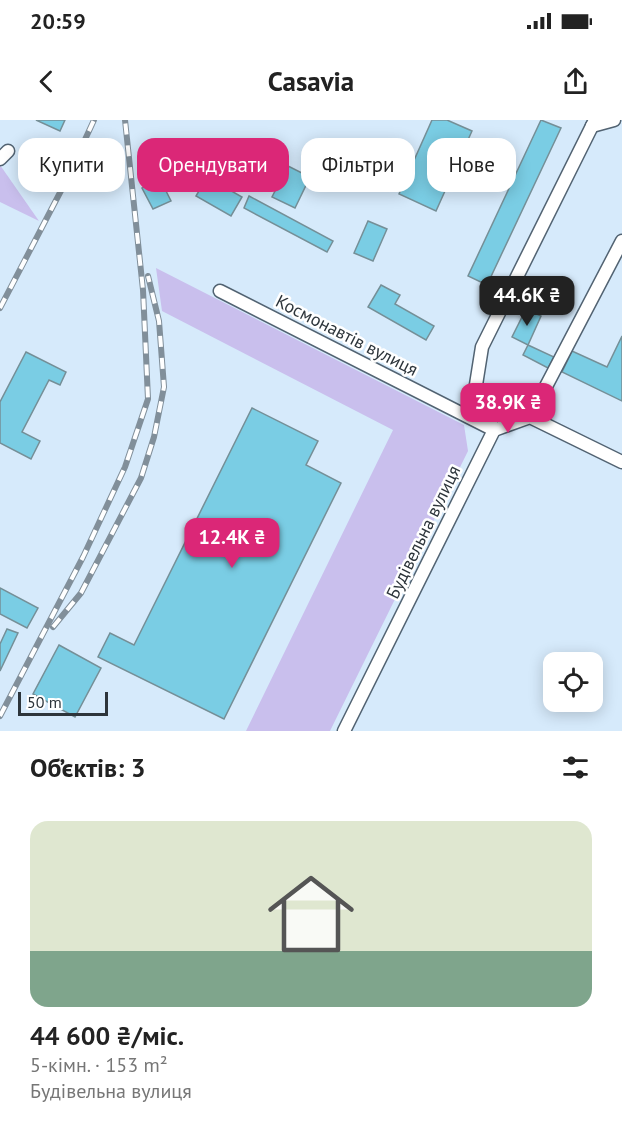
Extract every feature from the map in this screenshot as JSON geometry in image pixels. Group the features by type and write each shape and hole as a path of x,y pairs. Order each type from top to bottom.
{"street":[{"path":"614,120 593,123 482,347 475,391 494,430 530,417 622,241"},
{"name":"Космонавтів вулиця","path":"220,291 494,430"},
{"path":"530,417 622,462"},
{"name":"Будівельна вулиця","path":"344,731 494,430"}],"shaded area":[{"path":"0,165 39,221 0,202"},
{"path":"156,268 464,425 468,451 330,731 246,731 393,430 162,311"}],"building":[{"path":"36,120 65,120 60,131"},
{"path":"432,120 447,120 472,131 469,138 427,138 427,192 445,192 436,211 399,194 400,192 415,192 415,158"},
{"path":"541,120 561,128 487,285 468,276 507,192 516,192 516,173"},
{"path":"289,166 301,172 303,192 295,208 272,197 275,192 289,192"},
{"path":"144,192 166,192 171,201 153,209"},
{"path":"198,192 233,192 242,197 231,216 196,196"},
{"path":"249,196 333,241 327,252 244,208"},
{"path":"368,221 387,229 373,261 354,253"},
{"path":"381,285 400,295 395,304 434,326 426,340 368,307"},
{"path":"526,309 541,316 528,345 512,337"},
{"path":"622,336 622,401 562,372 572,351 607,367"},
{"path":"528,345 554,357 548,368 523,355"},
{"path":"26,352 66,372 60,385 49,380 22,432 40,441 31,459 0,443 0,402"},
{"path":"252,408 318,441 306,465 341,483 224,719 98,657 110,633 134,645"},
{"path":"0,588 38,608 27,628 0,614"},
{"path":"7,629 18,633 0,671 0,644"},
{"path":"59,645 101,668 75,717 33,694"}],"railway":[{"path":"0,308 65,183 94,120"},
{"path":"0,716 83,557 125,467 148,399 143,290 125,120"},
{"path":"53,627 81,593 141,478 154,437 164,387 159,321 148,276"}]}
